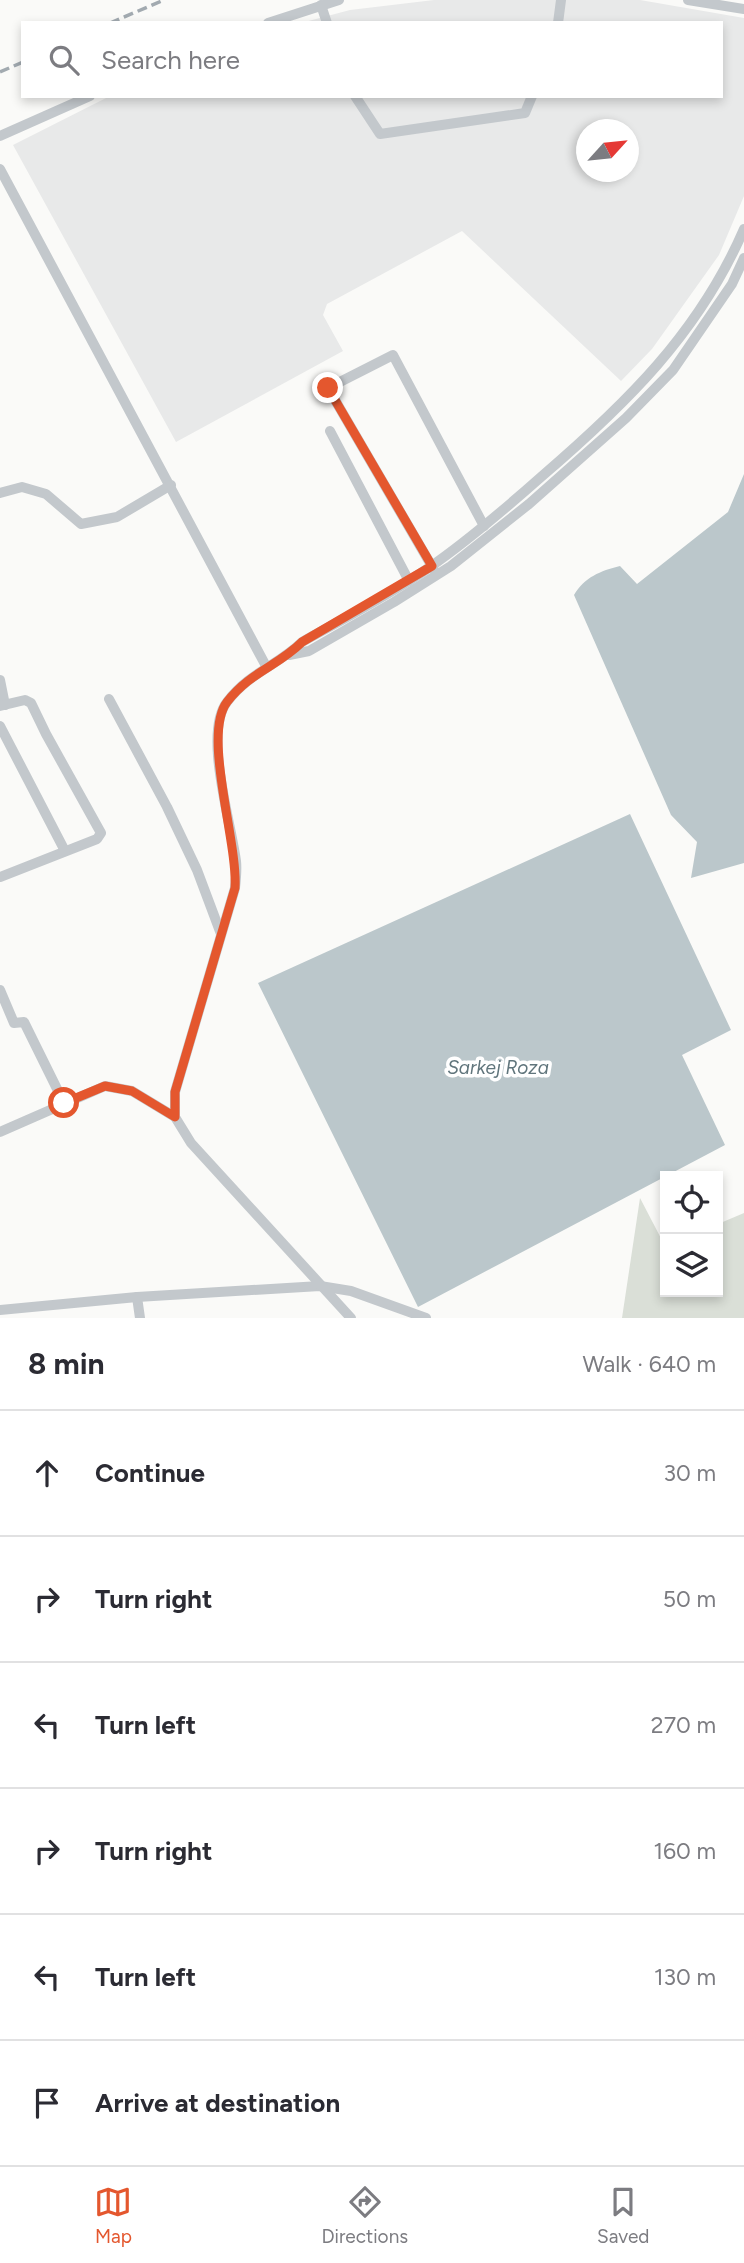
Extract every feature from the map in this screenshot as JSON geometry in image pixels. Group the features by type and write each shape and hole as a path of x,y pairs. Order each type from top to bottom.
{"street":[{"path":"274,21 339,0"},
{"path":"558,21 561,0"},
{"path":"688,0 744,9"},
{"path":"321,5 326,21"},
{"path":"0,136 86,98"},
{"path":"356,98 380,134 525,113 531,98"},
{"path":"0,169 266,666"},
{"path":"355,618 409,581 435,571 623,404 652,374 679,339 725,269 744,229"},
{"path":"175,1117 175,1092 235,888 236,873 219,764 218,719 225,705 237,690 266,666 289,654 302,642 355,618 487,540 534,500 661,384 732,284 744,258"},
{"path":"679,339 690,346"},
{"path":"435,571 328,388 393,355 484,526"},
{"path":"652,374 661,384"},
{"path":"623,404 631,414"},
{"path":"330,431 409,581"},
{"path":"0,493 22,487 46,494 81,524 117,517 171,485"},
{"path":"527,490 534,500"},
{"path":"0,680 2,706 25,700 31,703 101,833 97,839 0,877"},
{"path":"109,699 167,807 197,870 221,934"},
{"path":"0,726 65,851"},
{"path":"0,990 13,1023 24,1023 64,1103"},
{"path":"1,1128 105,1086 132,1091 175,1117 191,1143 351,1318"},
{"path":"1,1307 320,1286 351,1291 426,1318"},
{"path":"137,1297 140,1318"}],"shaded area":[{"path":"434,0 640,0 744,18 744,196 719,255 652,349 621,381 462,231 327,304 323,315 343,351 176,442 13,145 106,98 723,98 723,21 309,21 350,10"},
{"path":"640,1198 660,1236 660,1297 723,1297 723,1222 744,1213 744,1318 622,1318"}],"water":[{"path":"744,474 744,863 691,878 697,842 671,815 574,595 594,576 620,566 637,584 728,512"},
{"name":"Sarkej Roza","path":"630,814 731,1030 682,1055 725,1145 676,1171 660,1171 660,1179 418,1307 258,983"}],"railway":[{"path":"115,21 164,0"},
{"path":"0,72 21,63"}],"route":[{"path":"64,1103 105,1086 132,1091 175,1117 175,1092 235,888 236,863 217,745 218,719 237,690 266,666 432,566 328,388"}]}
